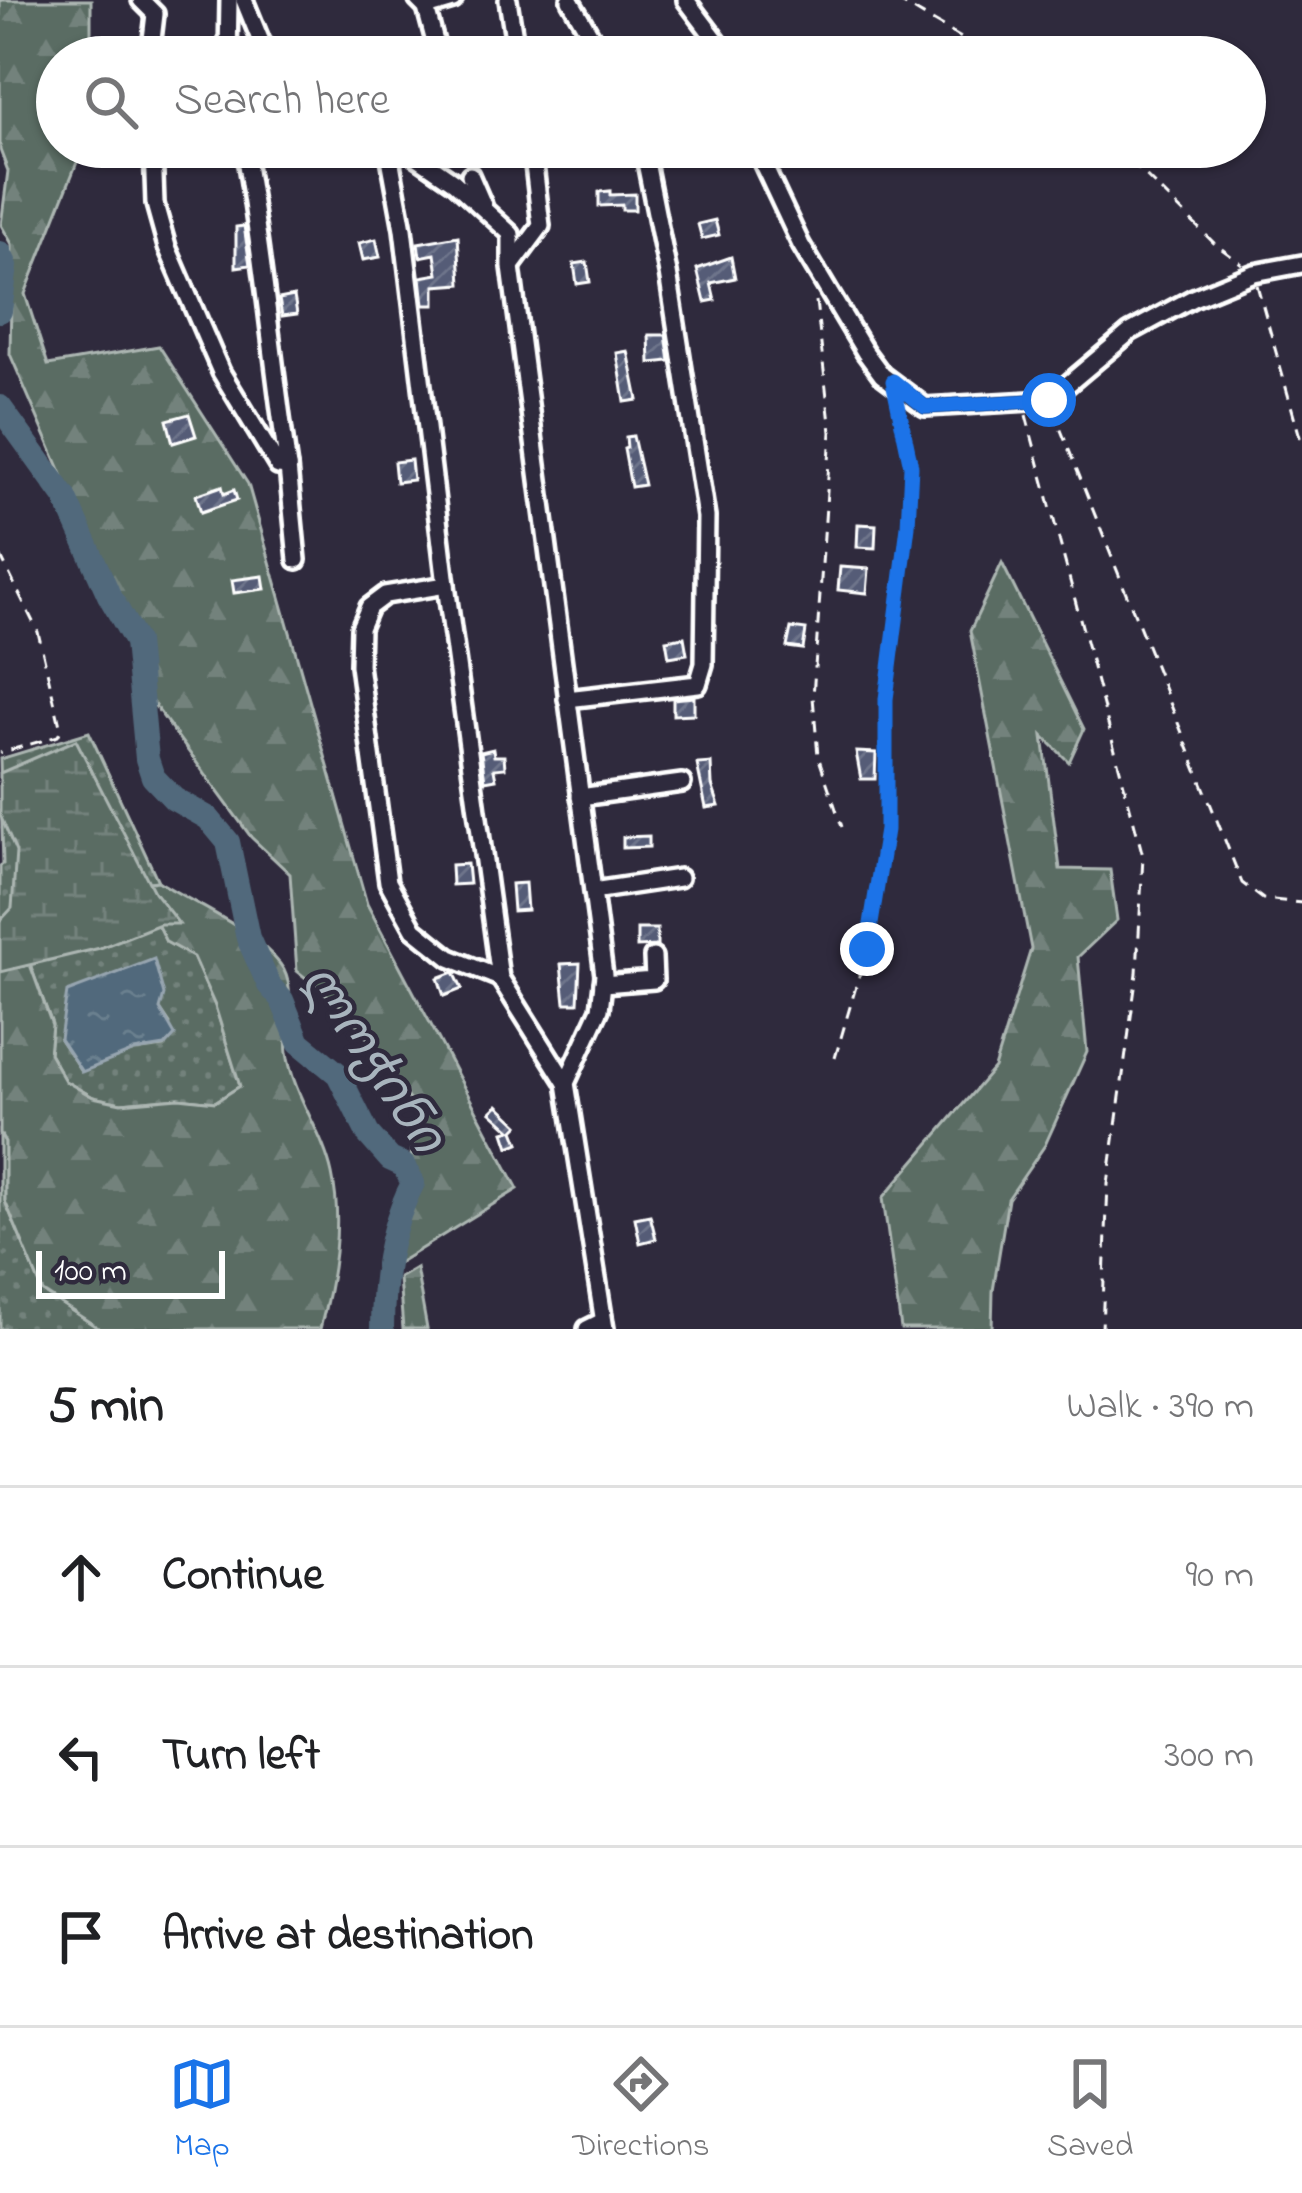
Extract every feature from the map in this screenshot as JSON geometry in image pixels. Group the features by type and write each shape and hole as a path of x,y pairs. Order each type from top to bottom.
{"street":[{"path":"141,0 155,14 153,36"},
{"path":"228,36 229,0"},
{"path":"244,0 259,36"},
{"path":"432,36 422,4 453,0"},
{"path":"508,0 514,36"},
{"path":"570,0 591,36"},
{"path":"686,0 713,36"},
{"path":"154,168 155,204 167,247 221,372 267,453 278,466 288,467"},
{"path":"248,168 263,259 297,560"},
{"path":"392,168 500,978 566,1083 604,1325 586,1329"},
{"path":"431,168 511,234 511,267 603,984 600,1009 566,1083"},
{"path":"511,267 542,226 535,168"},
{"path":"567,699 698,685 704,664 706,517 647,168"},
{"path":"765,168 801,245 865,352 882,375 925,407 1049,400 1130,332 1193,298 1254,273 1302,264"},
{"path":"470,175 484,208"},
{"path":"446,585 385,595 369,607 360,628 359,664 388,882 414,929 450,958 500,978"},
{"path":"580,796 682,782"},
{"path":"593,891 679,878"},
{"path":"603,984 654,980 653,957"}],"path":[{"path":"896,0 958,36"},
{"path":"816,300 831,432 813,697 818,756 842,827"},
{"path":"835,1058 867,949 886,830 886,699 911,466 893,381"},
{"path":"1049,400 1243,883 1264,899 1302,904"},
{"path":"1022,401 1143,856 1137,973 1108,1184 1102,1329"},
{"path":"0,555 38,632 61,730 58,736 0,754"}],"green space":[{"path":"0,0 91,0 91,36 36,36 36,168 75,168 25,294 48,365 159,346 248,484 367,904 518,1189 393,1266 418,1113 350,1013 297,971 290,874 251,837 147,695 142,638 71,495 10,354 12,244 1,225 8,171 0,150"},
{"path":"1002,563 1084,729 1069,762 1043,736 1060,869 1110,870 1117,920 1078,957 1087,1052 1045,1145 1008,1199 993,1291 992,1329 901,1329 883,1198 994,1068 1031,949 970,631"},
{"path":"89,732 158,881 138,883 166,942 193,957 215,1006 240,1086 215,1102 179,1098 121,1103 93,1097 65,1081 49,1053 52,1024 20,937 0,915 0,759","holes":["160,1009 170,1024 165,1047 134,1051 81,1071 60,1039"]},
{"path":"76,740 154,892 179,924 160,924 100,948 0,972 0,921 12,908 16,852 0,815 0,773"},
{"path":"158,881 254,939 286,974 290,996 287,1053 328,1159 337,1213 335,1252 320,1329 100,1329 43,1292 5,1201 5,1142 0,1133 0,915 20,937 52,1025 49,1053 65,1081 93,1097 121,1103 179,1098 215,1102 240,1086 215,1006 193,957 166,942 137,884"},
{"path":"0,1133 5,1142 5,1201 43,1292 100,1329 0,1329"},
{"path":"416,1268 427,1329 403,1329 399,1278"}],"water":[{"path":"154,959 164,995 160,1009 175,1035 165,1046 134,1051 82,1072 60,1039 67,992"}],"building":[{"path":"610,191 610,195 635,194 635,210 599,206 599,192"},
{"path":"715,220 719,235 702,239 698,224"},
{"path":"244,226 250,265 236,267 236,227"},
{"path":"458,236 461,284 435,286 435,305 424,305 421,277 438,274 435,254 420,257 418,243"},
{"path":"376,239 380,257 363,260 359,243"},
{"path":"731,257 735,278 711,283 715,300 705,302 697,269"},
{"path":"587,262 590,282 577,284 574,264"},
{"path":"294,296 297,314 282,316 279,299"},
{"path":"649,335 666,335 670,361 650,363"},
{"path":"628,351 638,400 625,402 617,353"},
{"path":"189,414 196,436 173,443 167,420"},
{"path":"633,436 644,485 631,487 624,449 626,437"},
{"path":"411,460 413,480 396,482 394,462"},
{"path":"222,486 224,494 234,490 237,500 201,512 196,495"},
{"path":"858,524 876,525 875,548 857,547"},
{"path":"840,567 869,569 867,593 838,590"},
{"path":"263,576 265,589 234,593 232,580"},
{"path":"791,628 806,630 803,649 787,647"},
{"path":"684,637 687,654 669,657 666,640"},
{"path":"694,697 694,714 673,715 673,699"},
{"path":"493,749 494,756 504,756 505,768 494,769 496,779 485,781 481,752"},
{"path":"856,752 876,753 875,779 861,779"},
{"path":"711,763 719,806 706,808 697,764"},
{"path":"649,836 649,847 623,848 623,837"},
{"path":"467,864 469,884 452,885 451,865"},
{"path":"525,883 527,910 513,911 511,884"},
{"path":"637,929 657,929 657,946 637,947"},
{"path":"580,963 578,1003 565,1003 561,964"},
{"path":"454,972 462,989 444,996 438,978"},
{"path":"498,1105 519,1125 514,1130 519,1143 509,1147 504,1132 511,1130 491,1112"},
{"path":"650,1215 656,1239 640,1243 635,1218"}],"waterway":[{"name":"ლოჭინი","path":"0,253 6,266 0,311"},
{"name":"ლოჭინი","path":"0,407 65,497 136,642 147,759 153,777 174,799 208,818 228,842 248,938 299,1042 338,1074 368,1134 390,1159 403,1165 413,1183 389,1254 382,1329"}],"route":[{"path":"867,949 886,830 886,699 911,466 893,381 925,407 1049,400"}]}
